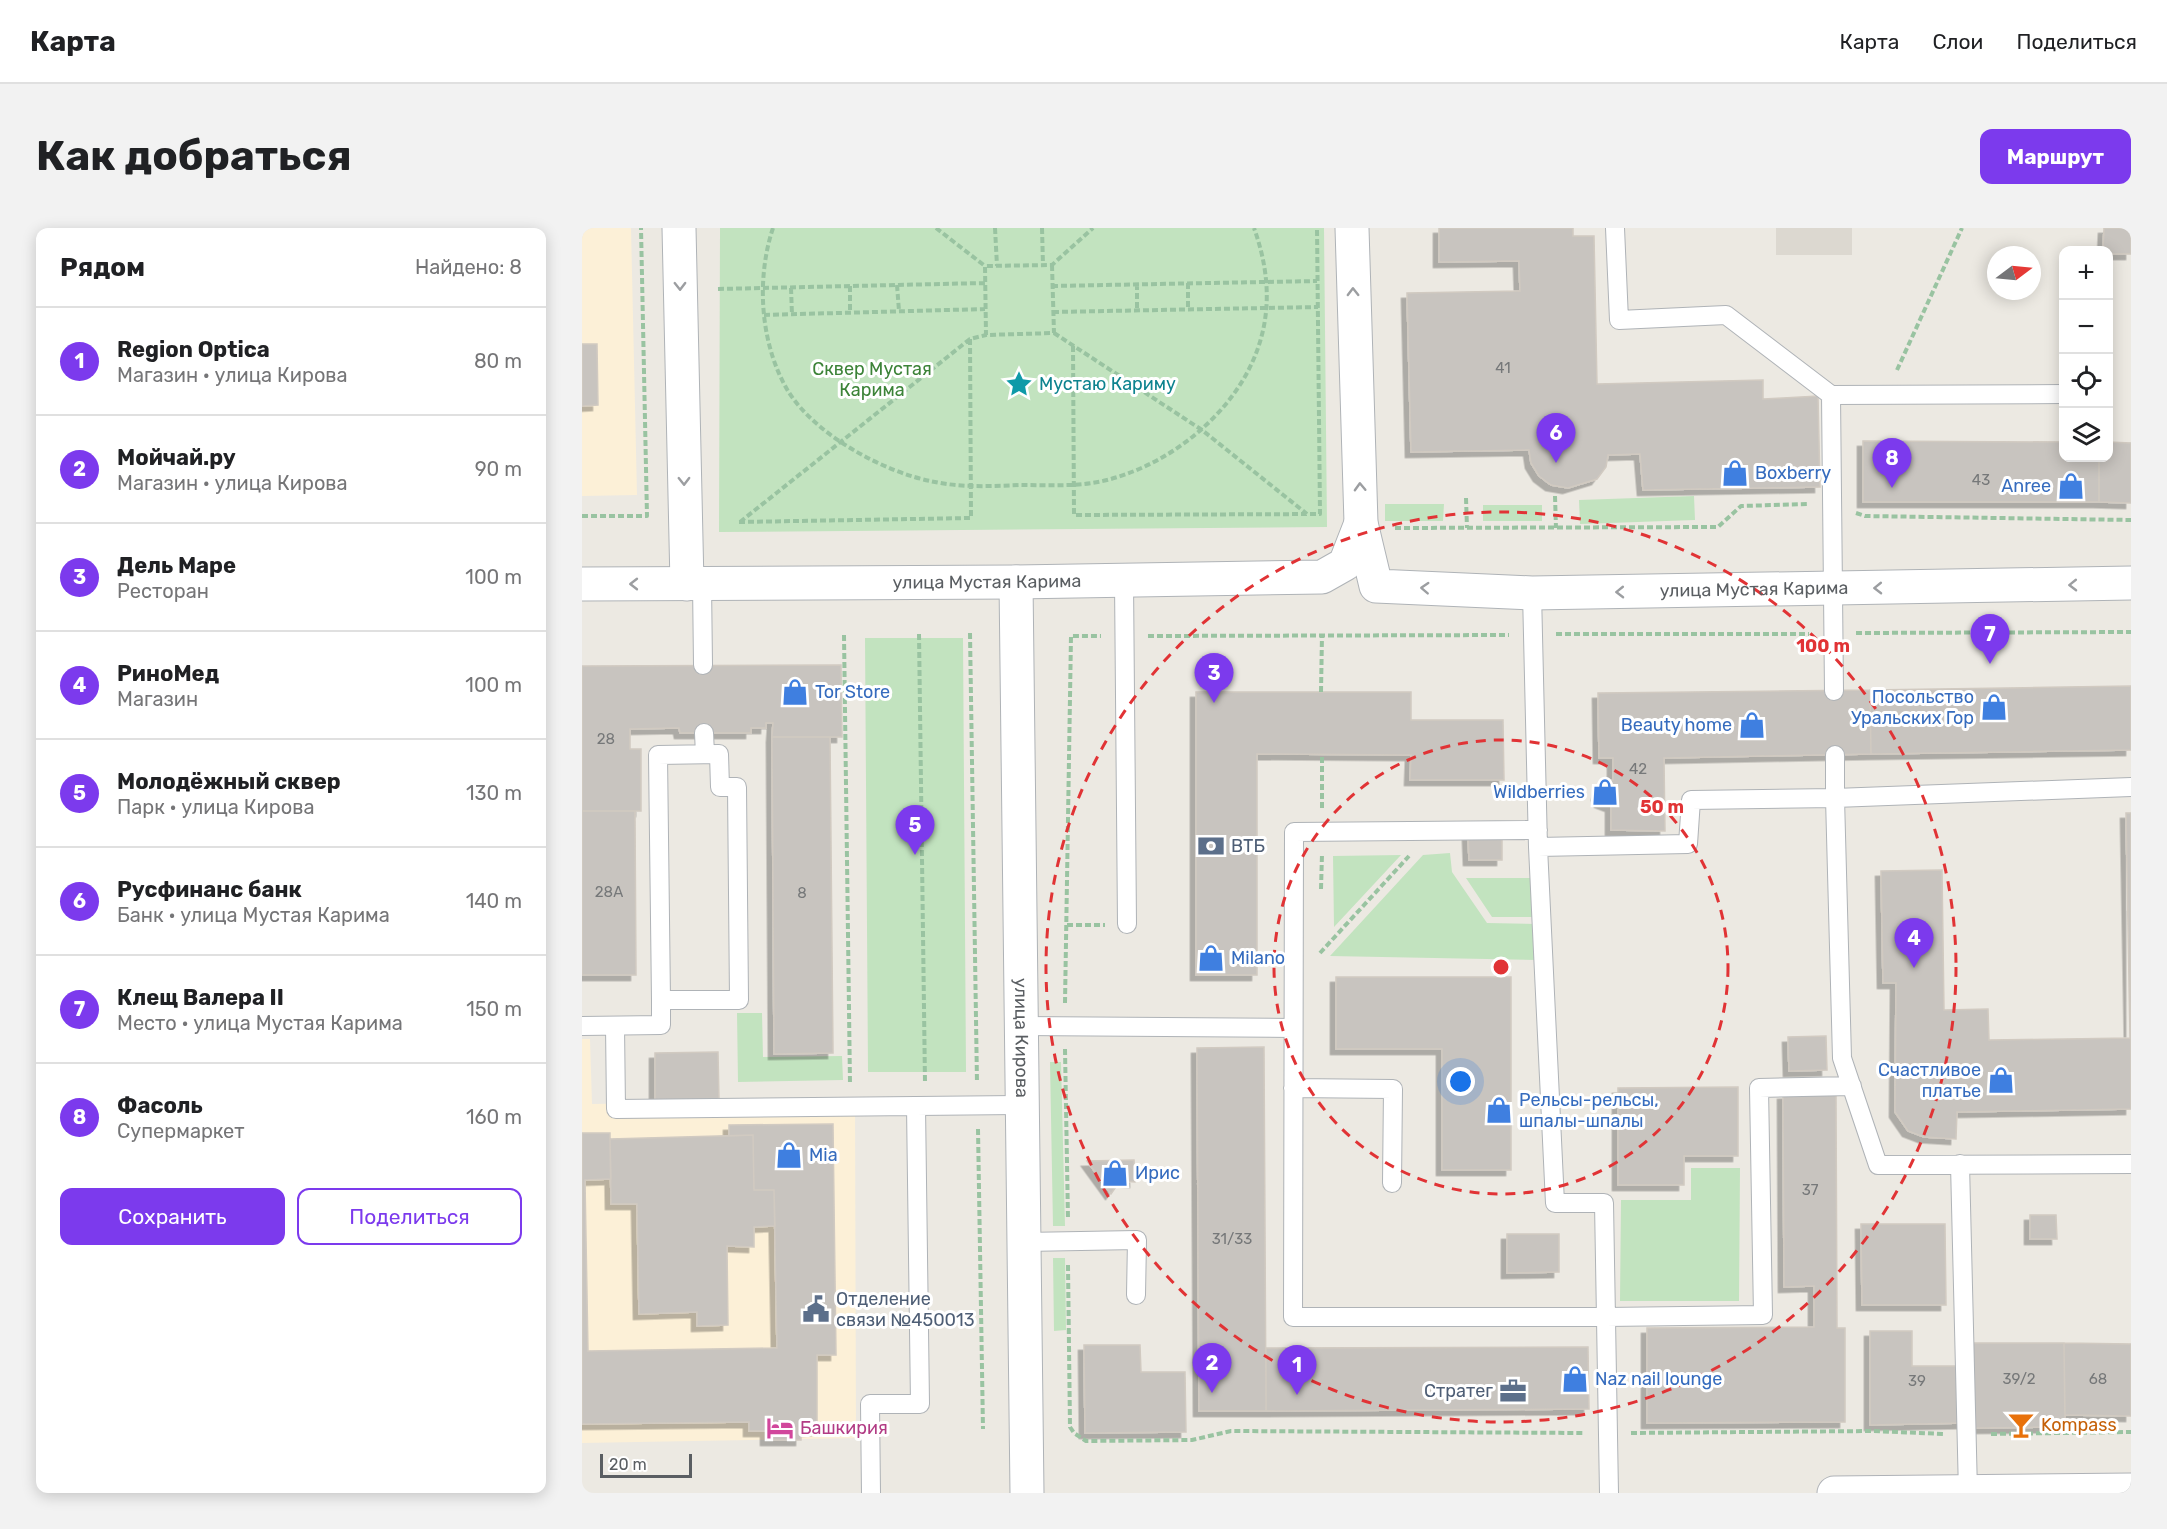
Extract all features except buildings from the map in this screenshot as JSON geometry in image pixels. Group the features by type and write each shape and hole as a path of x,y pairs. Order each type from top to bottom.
{"street":[{"path":"679,228 694,583"},
{"path":"1352,228 1372,525"},
{"name":"улица Мустая Карима","path":"582,584 1124,581 1322,577 1345,564 1372,525"},
{"name":"улица Мустая Карима","path":"1372,525 1376,586 1532,593 2131,584"},
{"name":"улица Кирова","path":"1016,582 1027,1493"},
{"path":"1834,1493 2131,1491"}],"lane":[{"path":"1615,228 1619,320 1726,315 1831,395 2059,394"},
{"path":"1831,395 1834,691"},
{"path":"1124,581 1127,924"},
{"path":"694,583 704,665"},
{"path":"1532,593 1538,839 1555,1203 1604,1203 1609,1493"},
{"path":"704,733 705,754"},
{"path":"582,1026 661,1025 658,755 720,754 720,787 737,787 739,999 661,1000"},
{"path":"1835,755 1842,1058 1878,1165 2131,1164"},
{"path":"1852,1086 1759,1088 1763,1315 1293,1317 1294,832 1434,830 1538,839 1688,844 1691,800 1835,798 2131,787"},
{"path":"615,1026 616,1109 1022,1105"},
{"path":"1021,1026 1293,1028"},
{"path":"1293,1088 1393,1089 1392,1183"},
{"path":"871,1493 870,1404 920,1404 920,1106"},
{"path":"1960,1164 1968,1492"},
{"path":"1024,1242 1137,1240 1136,1295"}],"path":[{"path":"582,516 647,516 641,228"},
{"path":"773,228 764,288 764,315 769,349 789,393 815,421 840,441 901,472 935,482 971,486 1074,484 1106,480 1138,470 1202,430 1233,396 1249,370 1263,338 1269,307 1268,281 1254,228"},
{"path":"936,228 985,266 1052,265 1093,228"},
{"path":"995,228 997,266"},
{"path":"1042,228 1043,265"},
{"path":"1073,346 1074,515 1320,514 1317,228"},
{"path":"1885,395 1962,228"},
{"path":"1052,265 1054,333"},
{"path":"985,266 986,334"},
{"path":"1052,286 1317,281"},
{"path":"718,289 985,283"},
{"path":"1188,283 1188,309"},
{"path":"1137,284 1137,310"},
{"path":"897,285 898,312"},
{"path":"850,286 850,313"},
{"path":"791,288 792,315"},
{"path":"1053,312 1318,307"},
{"path":"764,315 985,309"},
{"path":"970,339 971,518 739,522 970,339 986,334 1054,333 1202,430 1307,514"},
{"path":"1555,496 1556,528"},
{"path":"1466,498 1467,528"},
{"path":"1372,525 1467,528 1718,526 1741,506 1832,504 1865,516 2131,520"},
{"path":"1071,636 2131,632"},
{"path":"970,633 983,1429"},
{"path":"919,634 920,1106"},
{"path":"844,635 850,1107"},
{"path":"1322,635 1322,692"},
{"path":"1320,953 1434,830"},
{"path":"1067,926 1098,925"}],"shaded area":[{"path":"582,228 631,228 637,495 582,496"},
{"path":"1776,228 1852,228 1852,255 1776,255"},
{"path":"582,1039 590,1039 592,1104 855,1100 856,1438 582,1443"}],"green space":[{"name":"Сквер Мустая Карима","path":"720,228 1324,228 1327,527 719,532"},
{"path":"1694,496 1695,520 1580,524 1579,500"},
{"path":"1385,504 1444,504 1443,521 1385,521"},
{"path":"1483,505 1542,505 1542,521 1483,521"},
{"path":"865,638 963,638 966,1072 868,1072"},
{"path":"1450,853 1452,872 1487,923 1538,924 1537,960 1330,956 1423,855"},
{"path":"1401,855 1334,927 1333,856"},
{"path":"1466,878 1535,878 1535,917 1492,917"},
{"path":"737,1013 762,1013 763,1057 842,1056 843,1080 738,1082"},
{"path":"1050,1062 1061,1062 1065,1226 1053,1226"},
{"path":"1691,1168 1740,1168 1739,1301 1620,1301 1621,1200 1691,1200"},
{"path":"1053,1258 1065,1258 1066,1330 1054,1331"}],"place":[{"name":"Мустаю Кариму","path":"1019,384"},
{"name":"Русфинанс банк","path":"1556,463"},
{"name":"Boxberry","path":"1735,473"},
{"name":"Anree","path":"2071,486"},
{"name":"Фасоль","path":"1892,488"},
{"name":"Клещ Валера II","path":"1990,664"},
{"name":"Tor Store","path":"795,692"},
{"name":"Дель Маре","path":"1214,703"},
{"name":"Посольство Уральских Гор","path":"1994,707"},
{"name":"Beauty home","path":"1752,725"},
{"name":"Wildberries","path":"1605,792"},
{"name":"ВТБ","path":"1211,846"},
{"name":"Молодёжный сквер","path":"915,855"},
{"name":"Milano","path":"1211,958"},
{"name":"РиноМед","path":"1914,968"},
{"name":"Счастливое платье","path":"2001,1080"},
{"name":"Рельсы-рельсы, шпалы-шпалы","path":"1499,1110"},
{"name":"Mia","path":"789,1155"},
{"name":"Ирис","path":"1115,1173"},
{"name":"Отделение связи №450013","path":"816,1309"},
{"name":"Naz nail lounge","path":"1575,1379"},
{"name":"Стратег","path":"1513,1391"},
{"name":"Мойчай.ру","path":"1212,1393"},
{"name":"Region Optica","path":"1297,1395"},
{"name":"Kompass","path":"2021,1425"},
{"name":"Башкирия","path":"780,1428"}]}
